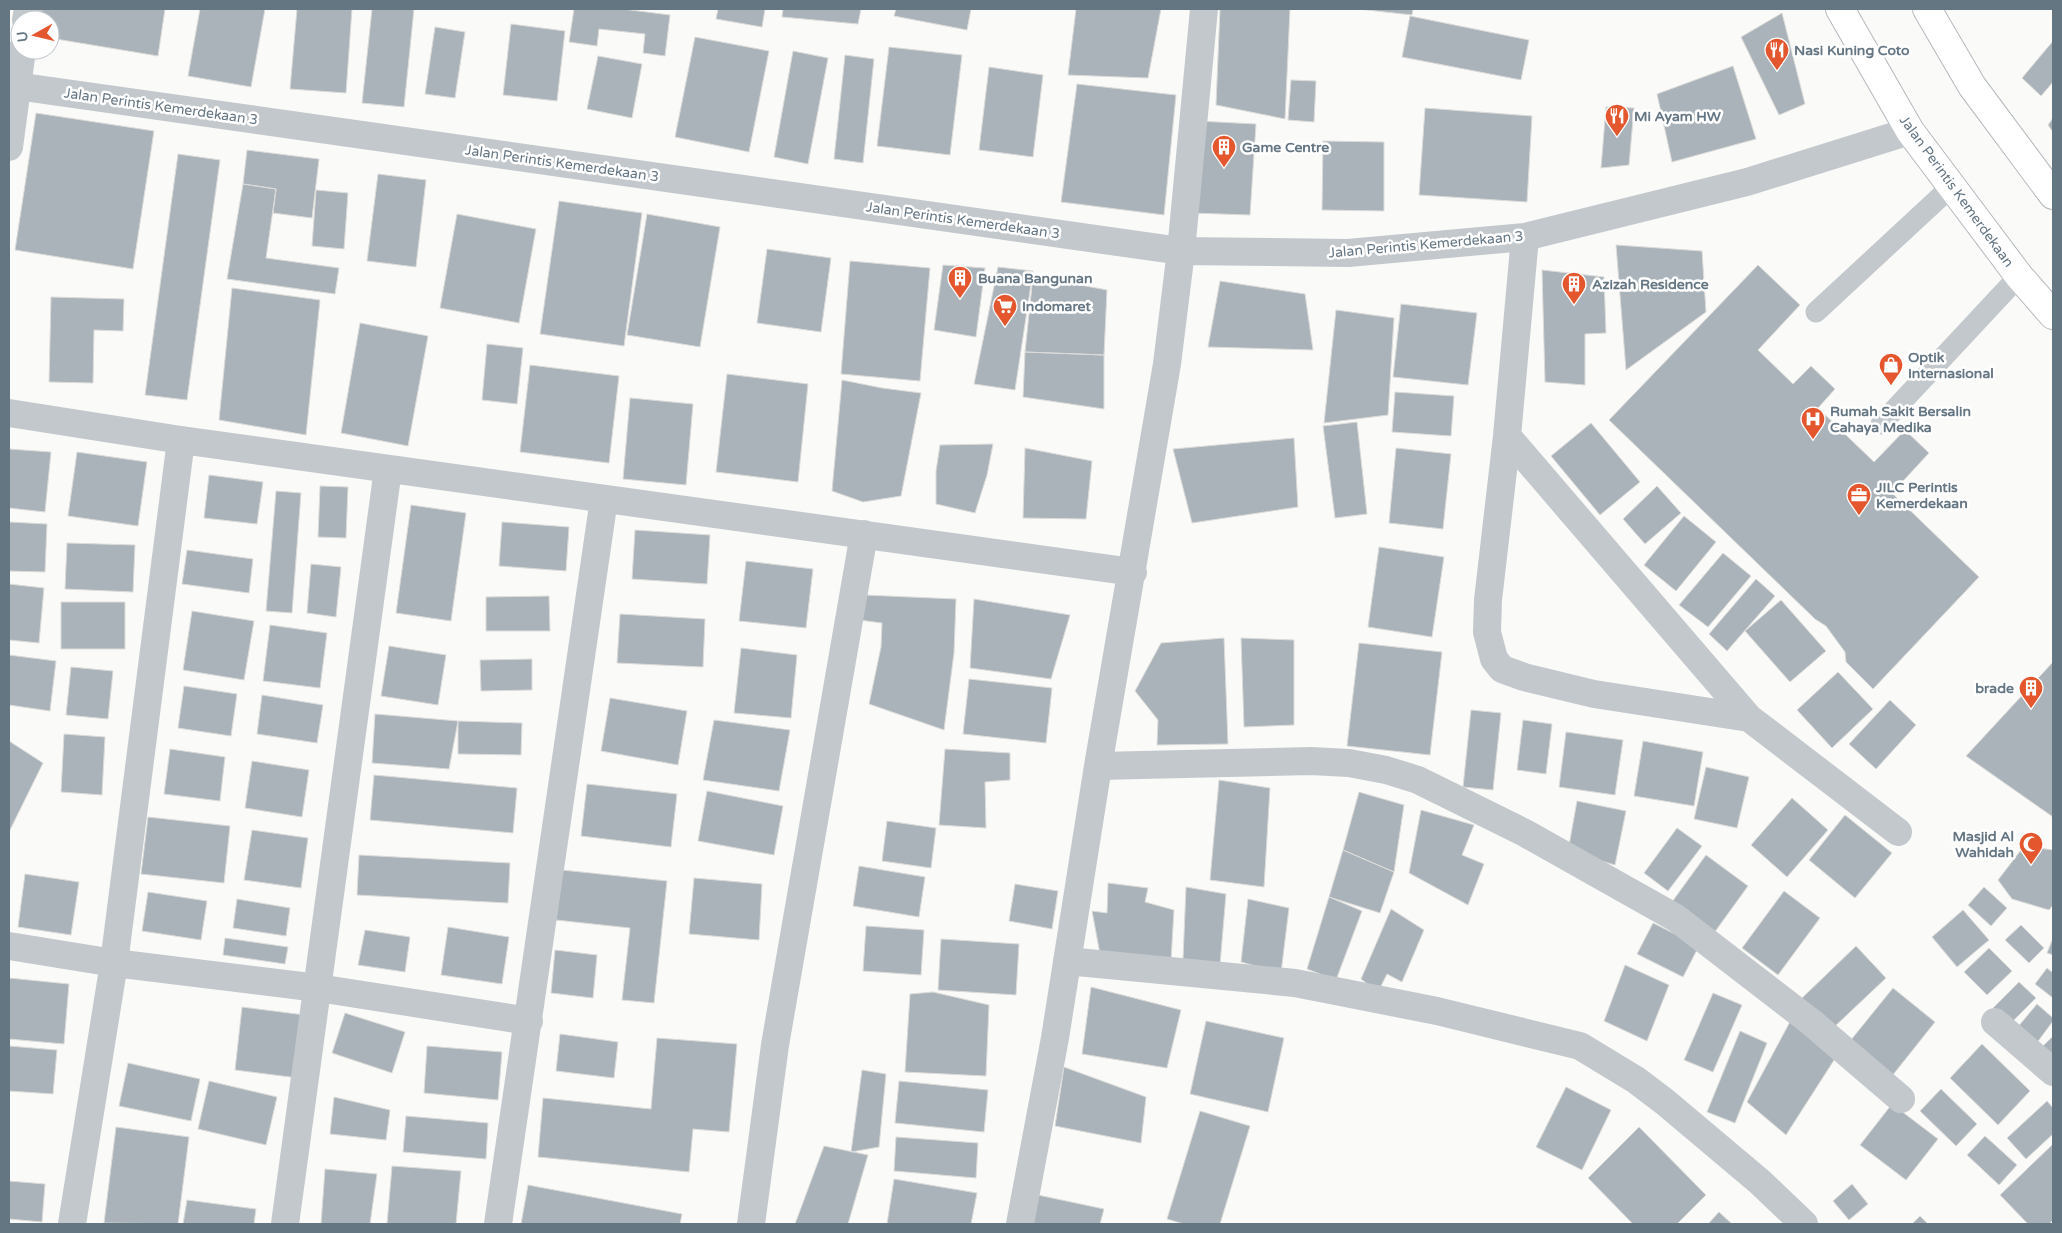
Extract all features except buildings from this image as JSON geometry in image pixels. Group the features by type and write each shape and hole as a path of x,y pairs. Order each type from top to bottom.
{"highway":[{"name":"Jalan Perintis Kemerdekaan","path":"1840,9 1910,132 2019,276 2053,315"},
{"path":"1927,9 1972,86 2053,195"}],"street":[{"path":"1020,1224 1067,961 1098,766 1133,572 1167,364 1181,251 1204,9"},
{"path":"9,148 13,85 19,60"},
{"name":"Jalan Perintis Kemerdekaan 3","path":"13,85 1181,251 1348,253 1525,237 1747,182 1910,132"},
{"path":"1525,237 1507,436 1488,600 1489,646 1494,659 1502,669 1524,677 1594,694 1749,718"},
{"path":"9,414 181,440 1133,572"},
{"path":"1507,436 1749,718 1898,832"},
{"path":"72,1224 114,962 181,440"},
{"path":"285,1224 388,469"},
{"path":"498,1224 604,499"},
{"path":"751,1224 775,1045 864,534"},
{"path":"1098,766 1311,761 1386,770 1418,780 1526,833 1676,918 1811,1022 1901,1099"},
{"path":"9,946 114,962 318,988 529,1021"},
{"path":"1067,961 1295,983 1437,1010 1580,1046 1636,1080 1665,1102 1760,1182 1804,1224"},
{"path":"1995,1022 2053,1072"}],"lane":[{"path":"1816,312 1952,186"},
{"path":"1881,424 2019,276"}],"place":[{"name":"Nasi Kuning Coto","path":"1777,71"},
{"name":"Mi Ayam HW","path":"1617,137"},
{"name":"Game Centre","path":"1224,168"},
{"name":"Buana Bangunan","path":"960,299"},
{"name":"Azizah Residence","path":"1574,305"},
{"name":"Indomaret","path":"1005,327"},
{"name":"Optik Internasional","path":"1891,386"},
{"name":"Rumah Sakit Bersalin Cahaya Medika","path":"1813,440"},
{"name":"JILC Perintis Kemerdekaan","path":"1859,516"},
{"name":"brade","path":"2031,709"},
{"name":"Masjid Al Wahidah","path":"2031,865"}]}
